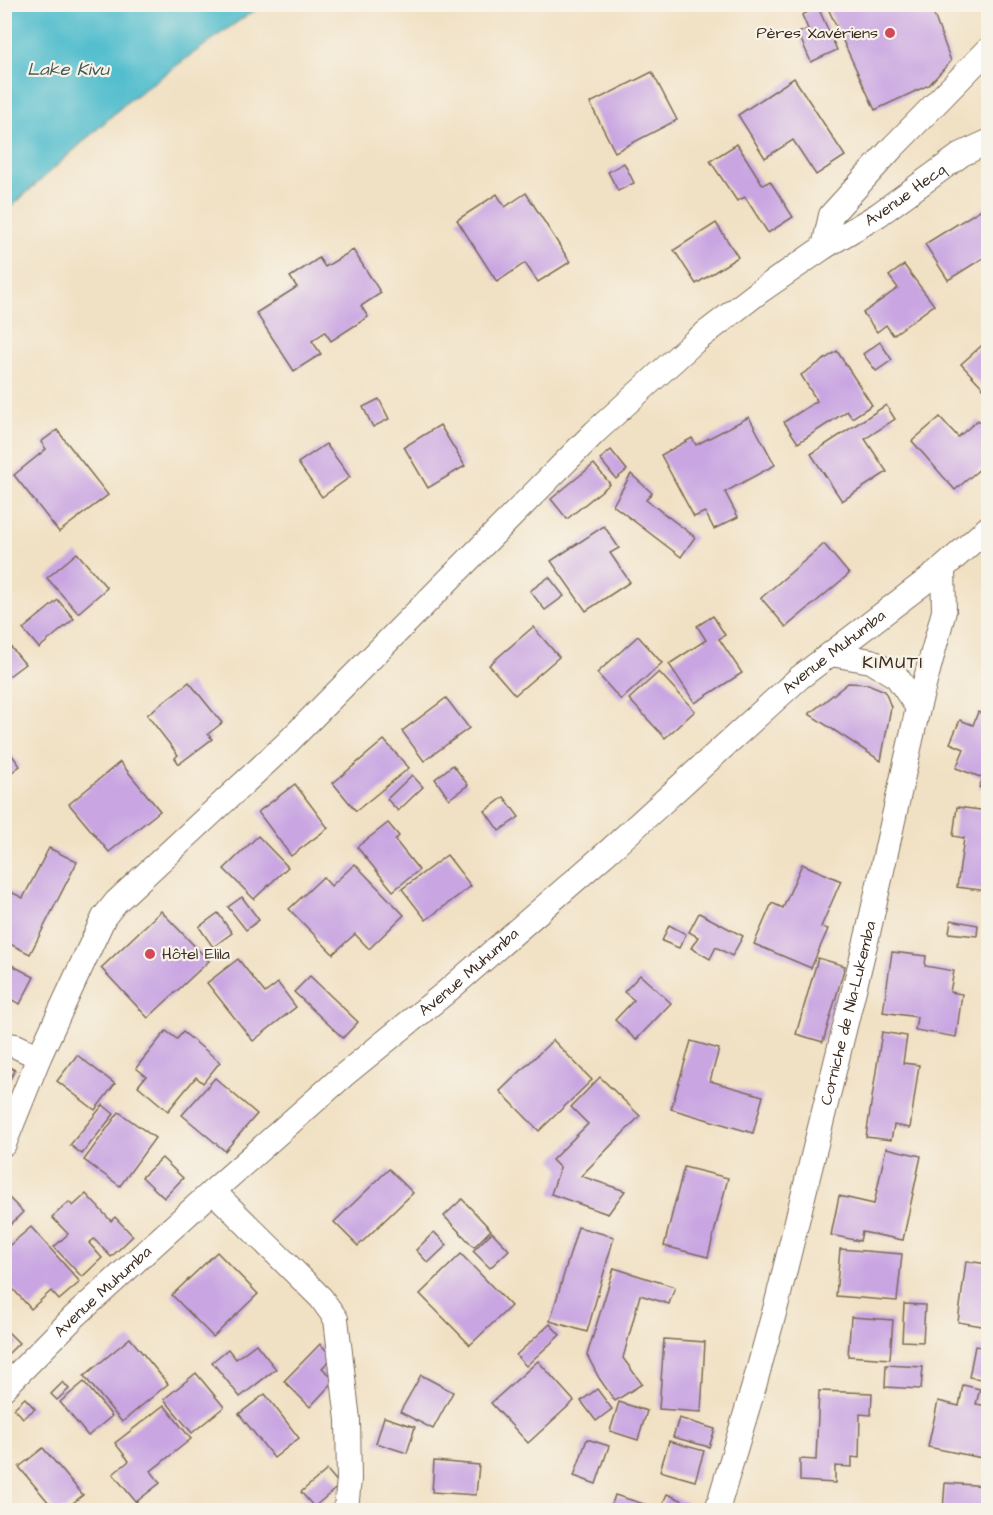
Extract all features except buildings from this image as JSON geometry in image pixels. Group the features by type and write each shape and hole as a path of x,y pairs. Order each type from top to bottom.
{"street":[{"path":"824,247 831,214 988,50"},
{"name":"Avenue Hecq","path":"4,1144 39,1057 104,917 116,902 286,744 595,432 694,342 760,291 824,247 878,214 962,154 988,142"},
{"path":"943,568 988,528"},
{"name":"Avenue Muhumba","path":"4,1388 74,1317 344,1075 445,993 610,850 799,678 943,568"},
{"name":"Corniche de Nia-Lukemba","path":"717,1510 777,1302 868,933 918,708 944,611 943,568"},
{"path":"831,654 871,660 897,677 918,708"},
{"path":"4,1044 16,1046 39,1057"},
{"path":"213,1191 321,1298 336,1319 348,1420 349,1479 346,1510"}],"water":[{"name":"Lake Kivu","path":"5,4 262,5 129,100 5,212"}],"place":[{"name":"Pères Xavériens","path":"890,33"},
{"name":"Hôtel Elila","path":"150,954"}],"district":[{"name":"KIMUTI","path":"893,662"}]}
